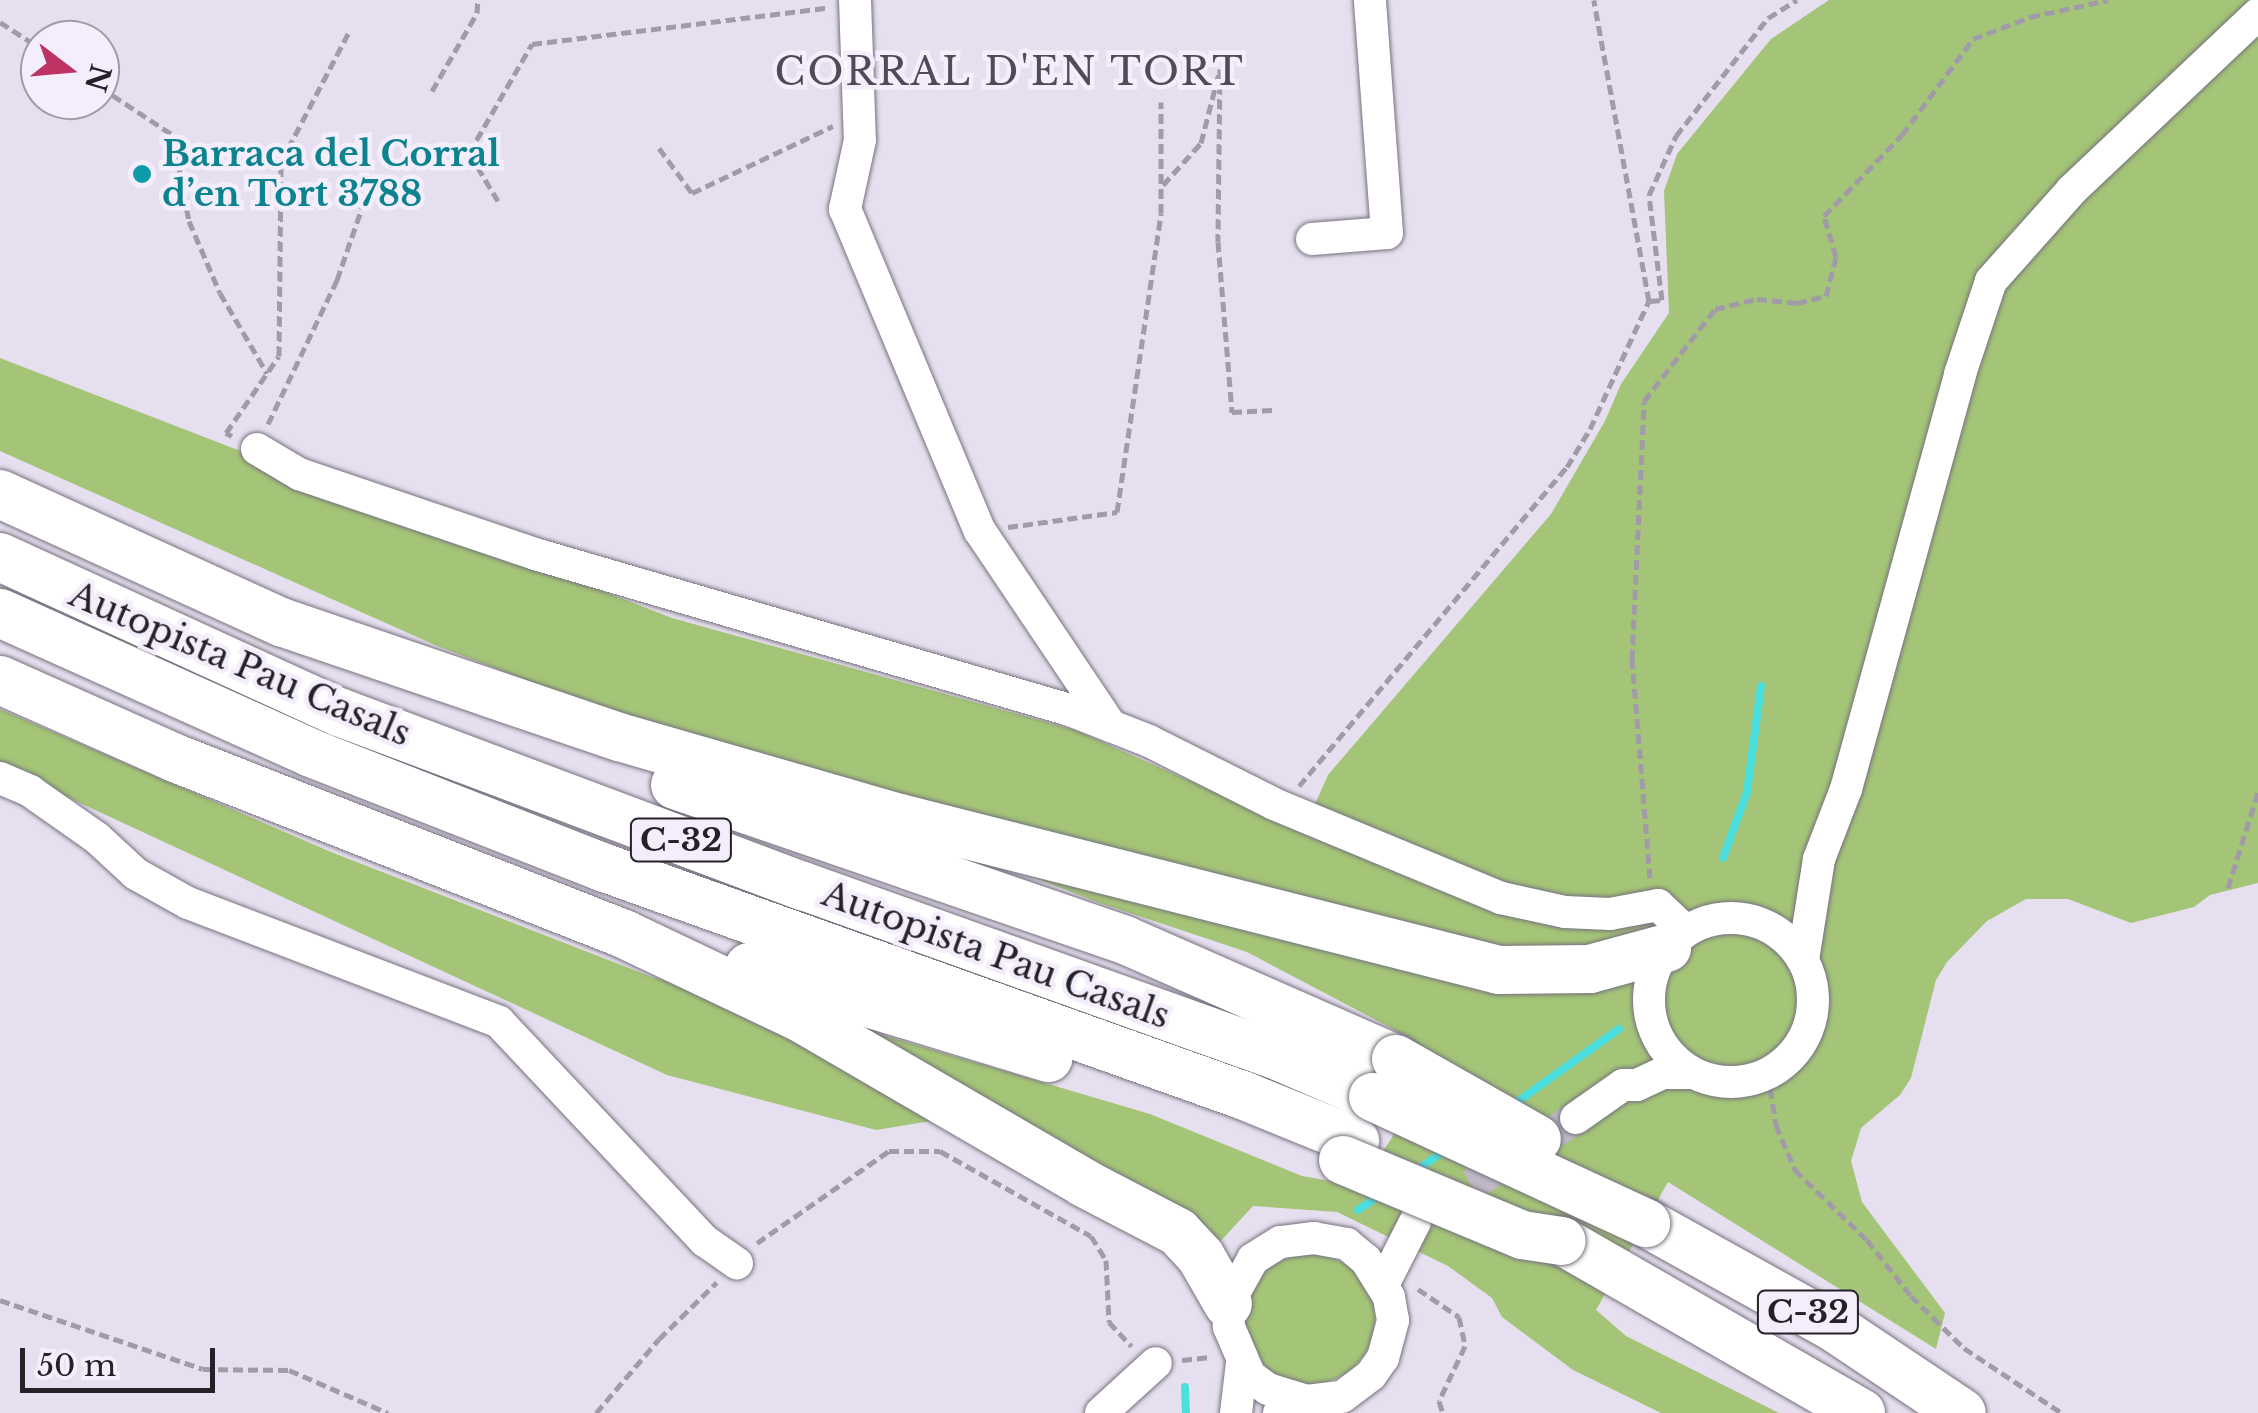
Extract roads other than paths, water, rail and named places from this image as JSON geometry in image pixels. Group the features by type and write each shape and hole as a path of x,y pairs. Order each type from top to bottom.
{"highway":[{"path":"0,494 367,664 654,778 1125,940 1384,1078"},
{"name":"Autopista Pau Casals","path":"0,558 339,712 785,879 1272,1054 1384,1078 1652,1214 1962,1413"},
{"name":"Autopista Pau Casals","path":"0,613 311,753 530,838 1245,1096 1349,1151 1562,1241 1861,1413"},
{"path":"281,622 638,743 900,818 1499,970 1590,968 1670,928"},
{"path":"0,680 174,758 624,934 801,1018 1084,1183 1178,1232 1201,1257 1228,1304"},
{"path":"624,934 1117,1078 1349,1151"}],"street":[{"path":"1312,239 1388,233 1370,0"},
{"path":"855,2 860,140 846,209 980,531 1111,726"},
{"path":"1803,960 1819,859 1846,789 1960,374 1991,280 2072,190 2258,14"},
{"path":"257,450 299,474 535,554 1111,726 1281,808 1437,874 1532,908 1610,914 1670,928 1729,917 1752,920 1787,939 1803,960 1812,992 1810,1025 1793,1053 1768,1074 1730,1083 1692,1073 1664,1073 1637,1085 1624,1085 1576,1118"},
{"path":"0,778 30,792 97,838 136,874 188,903 499,1022 705,1241 737,1263"},
{"path":"1752,920 1787,899 1819,859"},
{"path":"1670,928 1653,974 1649,1004 1656,1033 1670,1056 1692,1073"},
{"path":"1624,1085 1624,1076 1656,1033"},
{"path":"1354,1250 1404,1222 1414,1222 1386,1291 1390,1336 1370,1375 1342,1397 1293,1407 1242,1363 1229,1328 1228,1304 1254,1259 1280,1242 1314,1238 1347,1244 1386,1291"},
{"path":"1101,1413 1156,1362"},
{"path":"1236,1413 1242,1363"}],"waterway":[{"path":"1723,858 1747,792 1761,686"},
{"path":"1510,1107 1619,1029"},
{"path":"1415,1171 1449,1148"},
{"path":"1358,1210 1383,1193"},
{"path":"1185,1387 1186,1413"}],"tunnel":[{"path":"1431,1211 1576,1118"}],"place":[{"name":"Barraca del Corral d’en Tort 3788","path":"142,174"}],"district":[{"name":"CORRAL D'EN TORT","path":"1010,72"}]}
